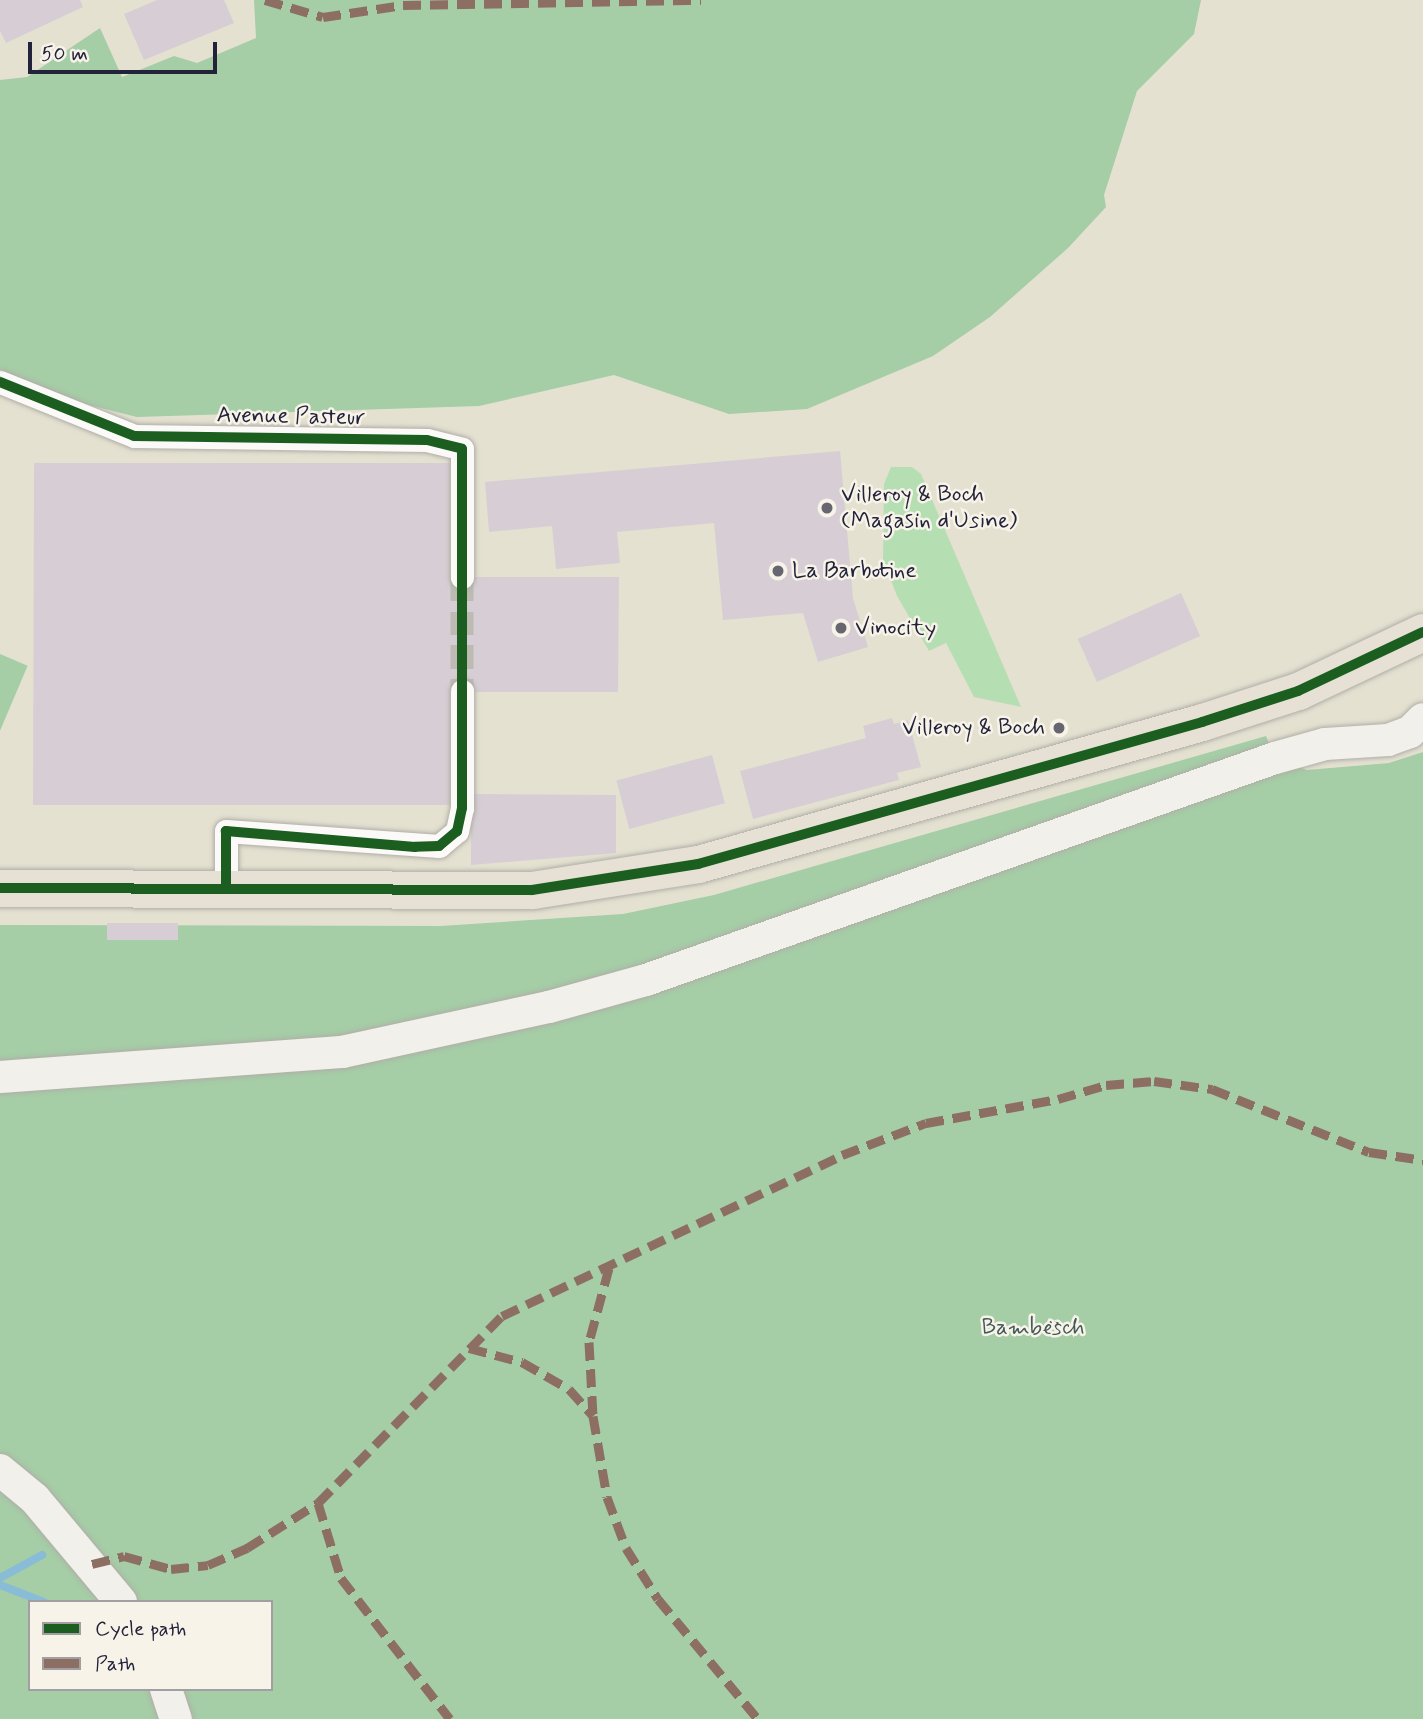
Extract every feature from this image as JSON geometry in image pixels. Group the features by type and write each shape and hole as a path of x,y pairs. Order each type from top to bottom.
{"main road":[{"path":"0,888 532,890 698,864 1202,722 1298,691 1422,640"},
{"path":"0,1077 342,1052 549,1007 646,980 1275,758 1325,744 1388,740 1410,732 1423,719"},
{"path":"0,1470 35,1499 119,1600"},
{"path":"167,1691 176,1719"}],"street":[{"name":"Avenue Pasteur","path":"0,382 134,436 427,440 462,449 462,577"},
{"path":"226,889 226,831 439,846 457,831 463,808 462,691"}],"green space":[{"path":"254,0 1201,0 1194,34 1137,91 1104,195 1106,207 1068,248 990,317 933,356 807,409 729,414 614,375 479,406 137,417 0,383 0,80 27,77 100,28 122,77 174,56 197,63 256,38"},
{"path":"891,467 912,467 921,474 1021,707 974,697 946,643 929,651 897,596 883,560 884,484"},
{"path":"0,654 28,666 0,731"},
{"name":"Bambësch","path":"1266,736 1275,758 1307,770 1389,763 1423,752 1423,1719 0,1719 0,925 441,926 623,914 714,895"}],"building":[{"path":"0,0 80,0 83,7 6,43 0,31"},
{"path":"157,0 224,0 234,23 144,60 124,14"},
{"path":"840,451 853,598 868,647 818,662 803,613 723,620 714,523 617,532 620,563 556,569 552,526 489,532 485,482"},
{"path":"34,463 450,463 450,577 619,577 618,692 452,692 452,805 33,805"},
{"path":"1181,593 1200,636 1097,682 1078,639"},
{"path":"892,718 894,724 908,720 921,767 897,773 899,780 753,819 740,771 866,738 863,726"},
{"path":"712,755 725,803 629,829 616,781"},
{"path":"471,794 616,795 616,853 471,865"},
{"path":"107,923 178,923 178,940 107,940"}],"waterway":[{"path":"0,1578 42,1555"},
{"path":"0,1585 39,1600"}],"tunnel":[{"path":"462,577 462,691"}],"marked path":[{"path":"265,0 323,17 403,5 701,0"},
{"path":"92,1564 124,1556 171,1569 208,1565 247,1548 318,1503 502,1316 842,1155 926,1123 1058,1099 1106,1085 1154,1081 1212,1089 1369,1152 1423,1160"},
{"path":"609,1268 589,1342 593,1416 607,1497 626,1548 658,1599 758,1719"},
{"path":"469,1348 522,1362 569,1389 593,1416"},
{"path":"318,1503 341,1578 450,1719"}],"cycle path":[{"path":"0,382 134,436 427,440 462,449 462,808 457,831 439,846 415,847 226,831 226,889"},
{"path":"0,888 532,890 698,864 1202,722 1298,691 1423,632"}],"place":[{"name":"Villeroy & Boch (Magasin d'Usine)","path":"827,508"},
{"name":"La Barbotine","path":"778,571"},
{"name":"Vinocity","path":"841,628"},
{"name":"Villeroy & Boch","path":"1059,728"}]}
